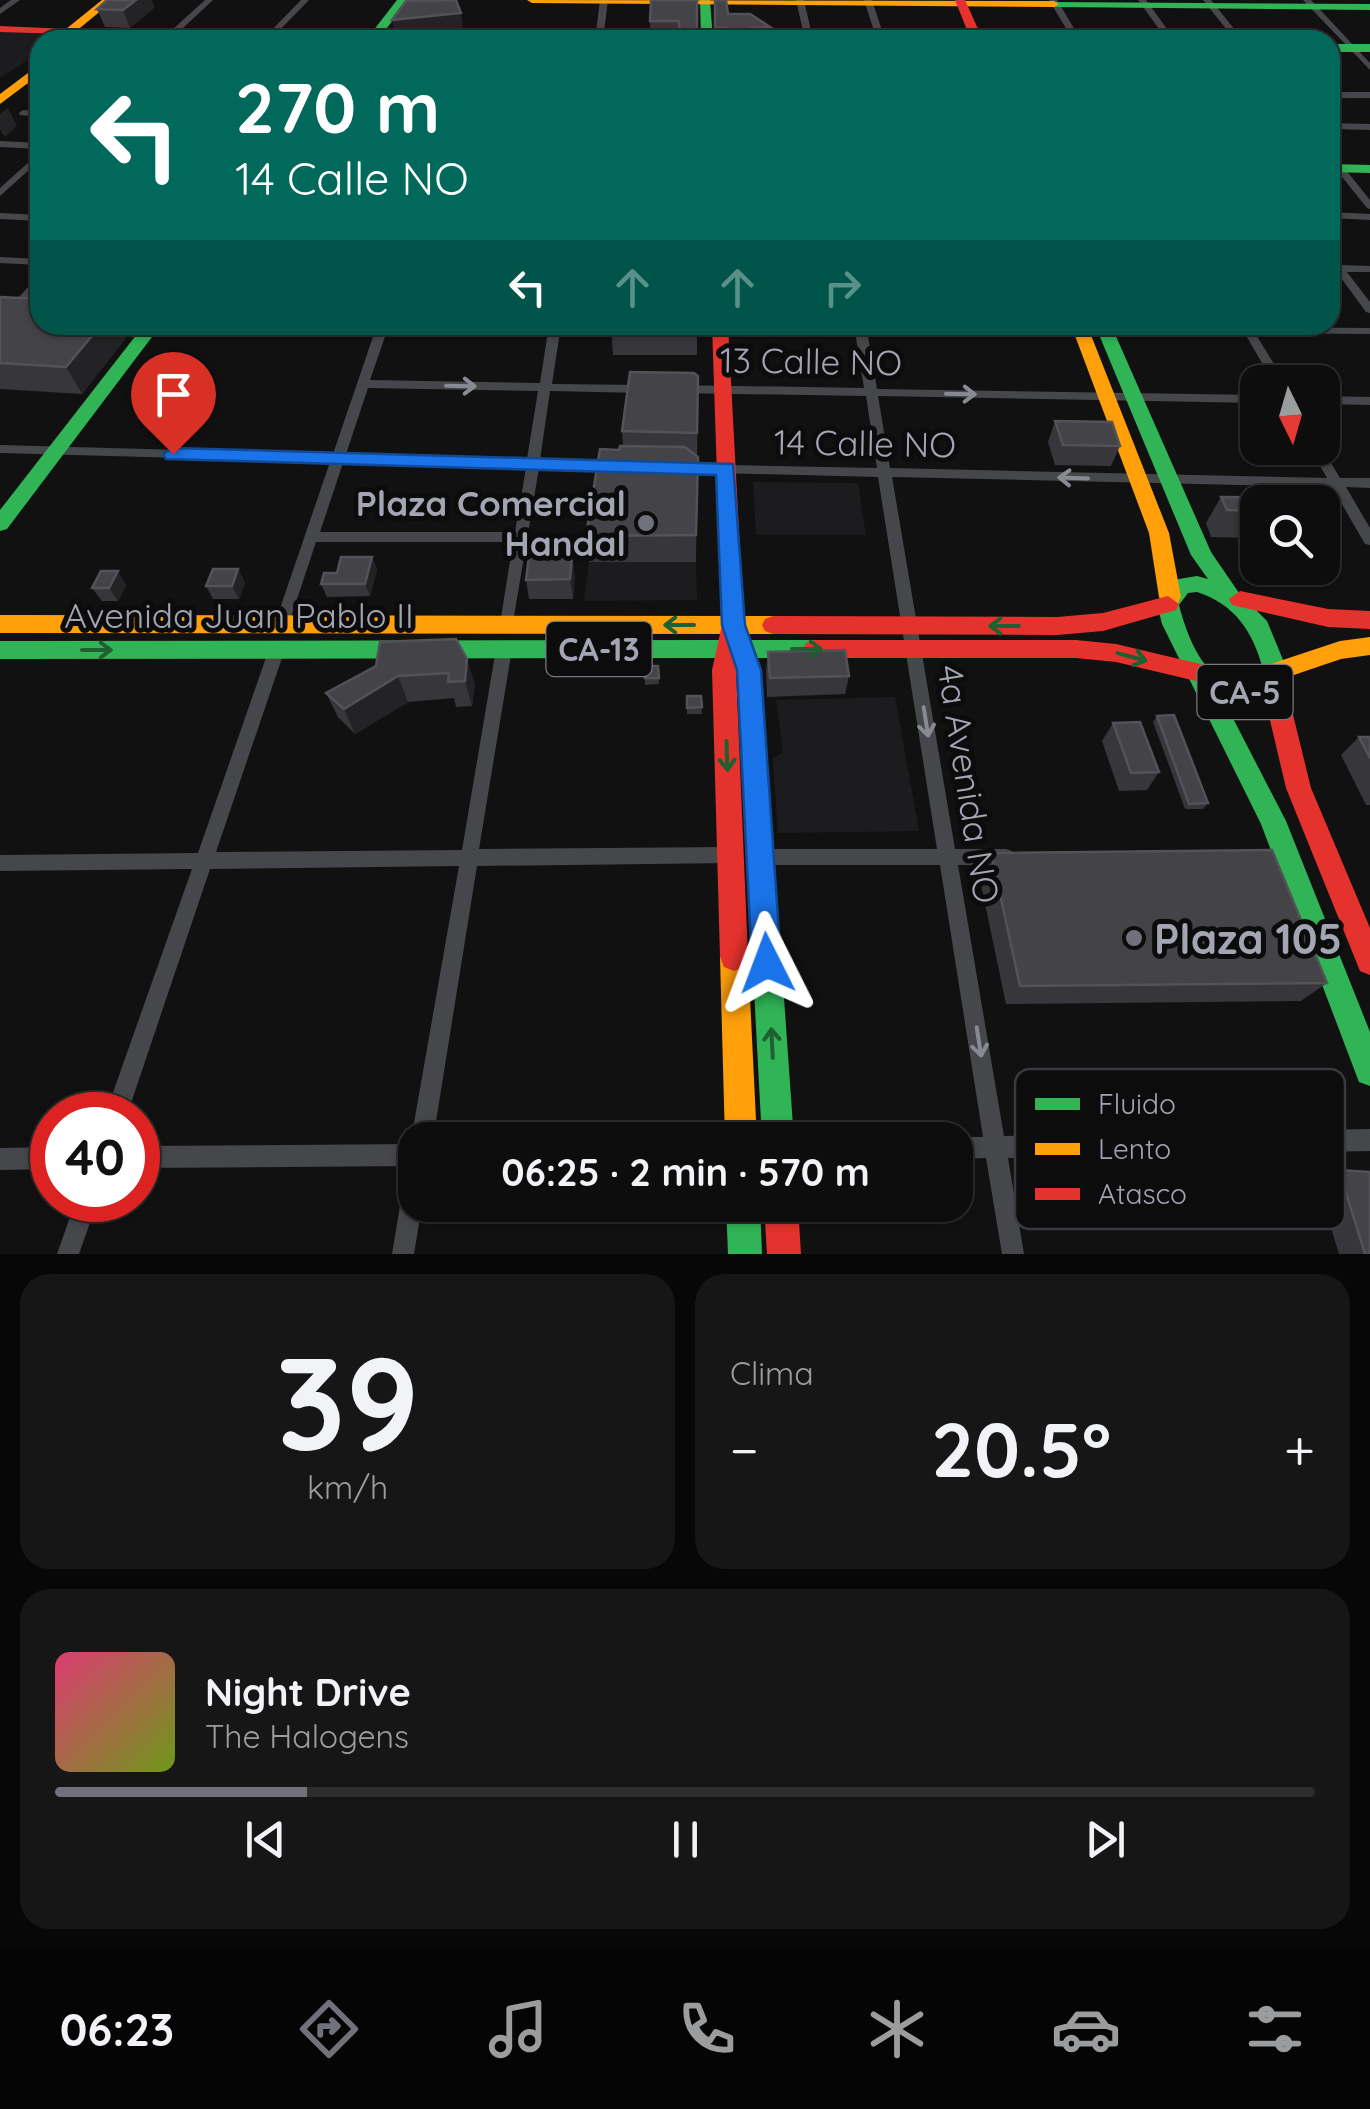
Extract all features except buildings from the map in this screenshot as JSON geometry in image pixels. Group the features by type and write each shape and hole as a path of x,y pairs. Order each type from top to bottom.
{"main road":[{"path":"78,30 110,0"},
{"path":"81,30 125,0"},
{"path":"380,30 403,0"},
{"path":"532,0 1310,3 1370,7"},
{"path":"705,1 706,30"},
{"path":"961,2 973,30"},
{"path":"0,28 30,31"},
{"path":"1340,165 1370,168"},
{"path":"0,524 145,335"},
{"path":"720,335 733,625 735,649 749,670 777,1122"},
{"path":"1083,335 1159,533 1169,601"},
{"path":"1107,335 1202,555 1234,596"},
{"path":"1169,601 1181,586 1197,584 1328,618 1370,620"},
{"name":"CA-5","path":"1234,596 1271,648 1274,675"},
{"name":"Avenida Juan Pablo II","path":"0,624 1057,626 1103,622 1169,601"},
{"name":"CA-5","path":"1169,601 1174,633 1198,675 1227,689 1250,692 1274,675 1340,650 1370,646"},
{"path":"735,649 724,670 740,1122"},
{"name":"Avenida Juan Pablo II","path":"0,650 1076,649 1116,653 1198,675"},
{"path":"1198,675 1234,735 1278,856 1370,1071"},
{"path":"1274,675 1279,732 1290,770 1370,960"},
{"path":"744,1222 745,1254"},
{"path":"783,1222 784,1254"}],"street":[{"path":"0,12 16,0"},
{"path":"176,30 209,0"},
{"path":"276,30 305,0"},
{"path":"600,30 604,1"},
{"path":"800,1 807,30"},
{"path":"869,2 878,30"},
{"path":"1054,2 1071,30"},
{"path":"1144,3 1164,30"},
{"path":"1210,3 1231,30"},
{"path":"1310,3 1335,30"},
{"path":"1351,48 1370,68"},
{"path":"1340,95 1370,95"},
{"path":"23,113 30,113"},
{"path":"1340,126 1370,127"},
{"path":"0,144 30,146"},
{"path":"0,193 30,164"},
{"path":"1340,172 1370,206"},
{"path":"17,177 30,178"},
{"path":"0,216 30,218"},
{"path":"1340,216 1370,216"},
{"path":"0,260 30,262"},
{"path":"1340,268 1370,269"},
{"path":"1340,275 1370,310"},
{"path":"0,324 6,309 30,289"},
{"path":"6,309 26,310"},
{"path":"1340,330 1370,331"},
{"path":"282,623 381,335"},
{"path":"507,624 552,335"},
{"name":"4a Avenida NO","path":"862,335 1013,1254"},
{"path":"1251,335 1269,365"},
{"name":"13 Calle NO","path":"364,384 1240,399"},
{"path":"1340,400 1370,401"},
{"path":"0,449 629,466"},
{"path":"1326,465 1370,540"},
{"name":"14 Calle NO","path":"668,467 1370,483"},
{"path":"311,537 520,537"},
{"path":"425,1122 504,648"},
{"path":"124,1092 276,649"},
{"path":"0,863 730,855"},
{"path":"1278,856 1325,856"},
{"path":"760,857 1024,857"},
{"path":"1345,1140 1370,1140"},
{"path":"973,1148 1015,1147"},
{"path":"160,1157 398,1155"},
{"path":"0,1158 30,1158"},
{"path":"68,1254 79,1222"},
{"path":"403,1254 408,1222"}],"shaded area":[{"path":"0,31 30,33 30,58 0,78"},
{"path":"753,482 858,483 866,535 756,535"},
{"path":"589,562 696,562 697,600 584,601"},
{"path":"895,697 919,831 778,833 773,758 783,753 776,700"}],"traffic: fast":[{"path":"380,30 403,0"},
{"path":"705,0 706,30"},
{"path":"1054,4 1370,7"},
{"path":"1340,48 1370,48"},
{"path":"1340,168 1370,169"},
{"path":"0,524 145,335"},
{"path":"1107,335 1202,555 1229,592"},
{"path":"1197,584 1228,596 1259,627 1276,672 1257,689 1238,694 1221,690 1192,664 1168,604 1181,586 1197,584"},
{"path":"736,633 749,671 777,1122"},
{"path":"0,650 814,649"},
{"path":"1200,678 1273,821 1370,1071"},
{"path":"744,1222 745,1254"}],"traffic: slow":[{"path":"71,30 109,0"},
{"path":"532,0 1054,4"},
{"path":"0,100 30,76"},
{"path":"1083,335 1159,533 1170,597"},
{"path":"0,624 773,625"},
{"path":"1276,672 1340,650 1370,646"},
{"path":"734,957 740,1122"}],"traffic: jam":[{"path":"960,0 973,30"},
{"path":"0,29 30,30"},
{"path":"720,335 733,625 724,670 734,957"},
{"path":"1240,599 1328,618 1370,620"},
{"path":"773,625 1057,626 1103,622 1168,604"},
{"path":"814,649 1076,649 1116,653 1196,672"},
{"path":"1272,678 1298,788 1370,961"},
{"path":"782,1222 784,1254"}],"place":[{"name":"Plaza Comercial Handal","path":"646,523"},
{"name":"Plaza 105","path":"1134,938"}],"route":[{"path":"173,454 726,469 733,625 749,670 767,963"}]}
